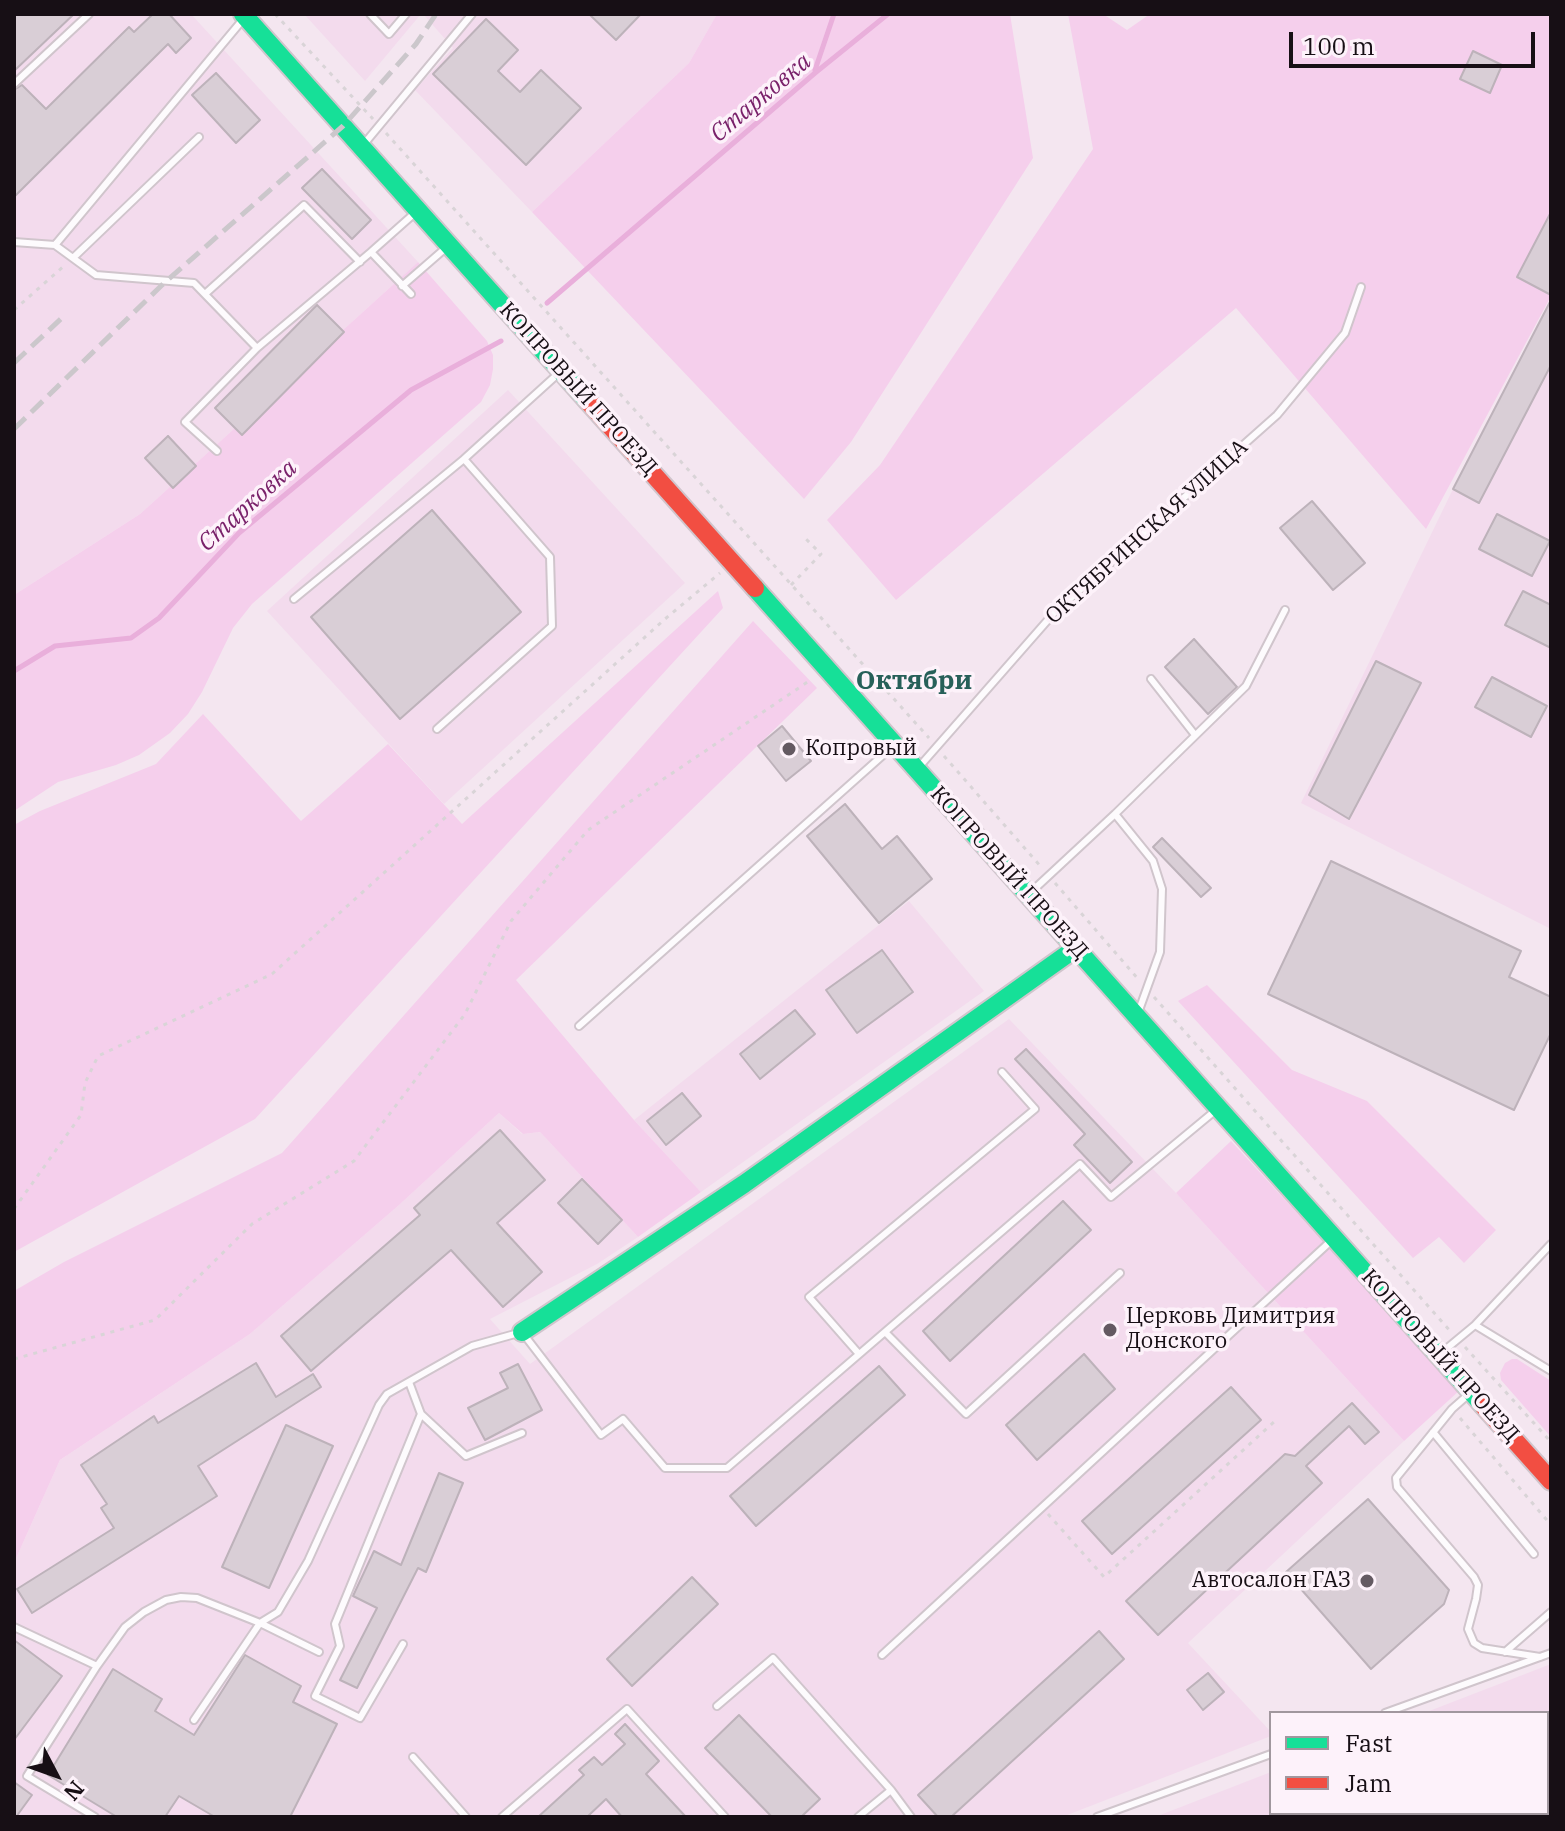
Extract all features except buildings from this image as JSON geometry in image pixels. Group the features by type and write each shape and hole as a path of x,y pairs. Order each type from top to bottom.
{"main road":[{"name":"КОПРОВЫЙ ПРОЕЗД","path":"244,15 1551,1481"},
{"path":"522,1332 744,1184 1076,948"}],"lane":[{"path":"14,84 89,14"},
{"path":"370,14 389,34 406,14"},
{"path":"361,147 381,127 472,14"},
{"path":"55,245 244,15"},
{"path":"73,258 199,137"},
{"path":"205,294 304,205 360,262"},
{"path":"217,451 185,422 257,348 418,210"},
{"path":"14,242 25,240 55,245 96,275 194,283 257,348"},
{"path":"402,286 449,245"},
{"path":"371,252 411,294"},
{"name":"ОКТЯБРИНСКАЯ УЛИЦА","path":"917,770 1054,613 1277,415 1345,333 1361,287"},
{"path":"294,599 464,459 562,371"},
{"path":"437,729 552,626 550,557 464,459"},
{"path":"1028,894 1246,686 1285,610"},
{"path":"1151,679 1195,735"},
{"path":"579,1026 894,745"},
{"path":"1115,814 1153,861 1162,889 1160,952 1136,1016"},
{"path":"859,1354 809,1297 1035,1109 1002,1072"},
{"path":"194,1720 260,1623 278,1612 308,1561 379,1405 387,1394 472,1346 522,1332 601,1435 623,1419 665,1468 727,1468 1080,1164 1111,1197 1218,1108"},
{"path":"882,1655 1334,1238"},
{"path":"1439,1355 1475,1325 1551,1244"},
{"path":"885,1332 966,1414 1120,1273"},
{"path":"1475,1325 1551,1371"},
{"path":"409,1382 421,1414 466,1456 522,1433"},
{"path":"1471,1391 1452,1409 1396,1478 1397,1487 1478,1585 1468,1629 1474,1643 1482,1648 1540,1657"},
{"path":"403,1644 360,1718 315,1696 340,1646 335,1624 421,1414"},
{"path":"1433,1432 1534,1554"},
{"path":"95,1817 27,1776 97,1666 125,1627 144,1612 166,1600 197,1598 260,1623 319,1652"},
{"path":"1505,1652 1551,1612"},
{"path":"14,1627 97,1666"},
{"path":"1391,1711 1551,1653"},
{"path":"717,1706 773,1658 891,1790 911,1817"},
{"path":"502,1817 627,1709 725,1817"},
{"path":"1097,1817 1269,1755"},
{"path":"413,1757 466,1817"},
{"path":"858,1817 891,1790"}],"path":[{"path":"275,14 381,127 936,746 1146,988 1551,1442"},
{"path":"14,310 73,258"},
{"path":"791,585 821,554 804,537"},
{"path":"14,1209 81,1115 85,1083 98,1056 272,974 665,619 732,563"},
{"path":"14,1359 155,1320 252,1224 354,1161 465,1014 511,921 588,830 828,668"},
{"path":"1452,1409 1551,1525"},
{"path":"1043,1508 1104,1577 1274,1422"}],"shaded area":[{"path":"14,14 191,14 418,262 140,514 14,595"},
{"path":"304,14 421,14 365,81"},
{"path":"423,14 717,14 689,63 532,212 415,90 453,48"},
{"path":"717,14 1010,14 1033,158 851,442 804,499 532,212 689,63"},
{"path":"1068,14 1103,14 1127,30 1150,14 1551,14 1551,296 1426,529 1236,308 896,600 827,520 880,465 1093,149"},
{"path":"418,262 487,341 493,355 493,369 490,385 481,402 252,604 233,628 202,692 188,714 170,733 139,755 58,782 14,811 14,595 140,514"},
{"path":"1551,300 1551,929 1301,803 1453,489"},
{"path":"508,390 685,583 444,804 267,611"},
{"path":"718,591 723,608 255,1119 14,1252 14,825 40,811 156,764 203,714 301,821 388,744 462,824"},
{"path":"753,621 817,688 516,980 634,1120 701,1192 638,1237 540,1132 523,1134 499,1113 398,1206 250,1334 60,1460 14,1563 14,1291 64,1262 282,1153"},
{"path":"909,901 984,991 701,1192 634,1120"},
{"path":"1207,985 1292,1070 1367,1101 1496,1230 1464,1263 1439,1237 1413,1258 1178,1001"},
{"path":"1009,1019 1176,1193 1404,1441 1188,1643 1269,1730 1269,1737 1062,1817 14,1817 14,1563 60,1460 250,1334 398,1206 499,1113 522,1134 540,1132 638,1237 597,1264 490,1319 530,1364"},
{"path":"1231,1141 1460,1390 1404,1441 1176,1193"},
{"path":"1517,1359 1551,1381 1551,1437 1501,1380 1500,1373 1505,1363"},
{"path":"1551,1664 1551,1817 1155,1817 1269,1773 1269,1815 1549,1815 1549,1711 1429,1711"},
{"path":"1549,1768 1551,1817 1418,1817 1549,1815"}],"waterway":[{"path":"815,70 834,14"},
{"name":"Старковка","path":"547,303 888,14"},
{"name":"Старковка","path":"14,671 55,646 131,638 159,618 239,533 411,390 501,341"}],"railway":[{"path":"14,429 162,285 343,126 416,44 436,14"},
{"path":"14,363 65,315"}],"traffic: fast":[{"path":"243,14 587,400"},
{"path":"755,588 1483,1405"},
{"path":"522,1332 744,1184 1076,948"}],"traffic: jam":[{"path":"587,400 755,588"},
{"path":"1483,1405 1551,1481"}],"place":[{"name":"Копровый","path":"789,749"},
{"name":"Церковь Димитрия Донского","path":"1110,1330"},
{"name":"Автосалон ГАЗ","path":"1367,1581"}],"district":[{"name":"Октябри","path":"914,681"}]}
